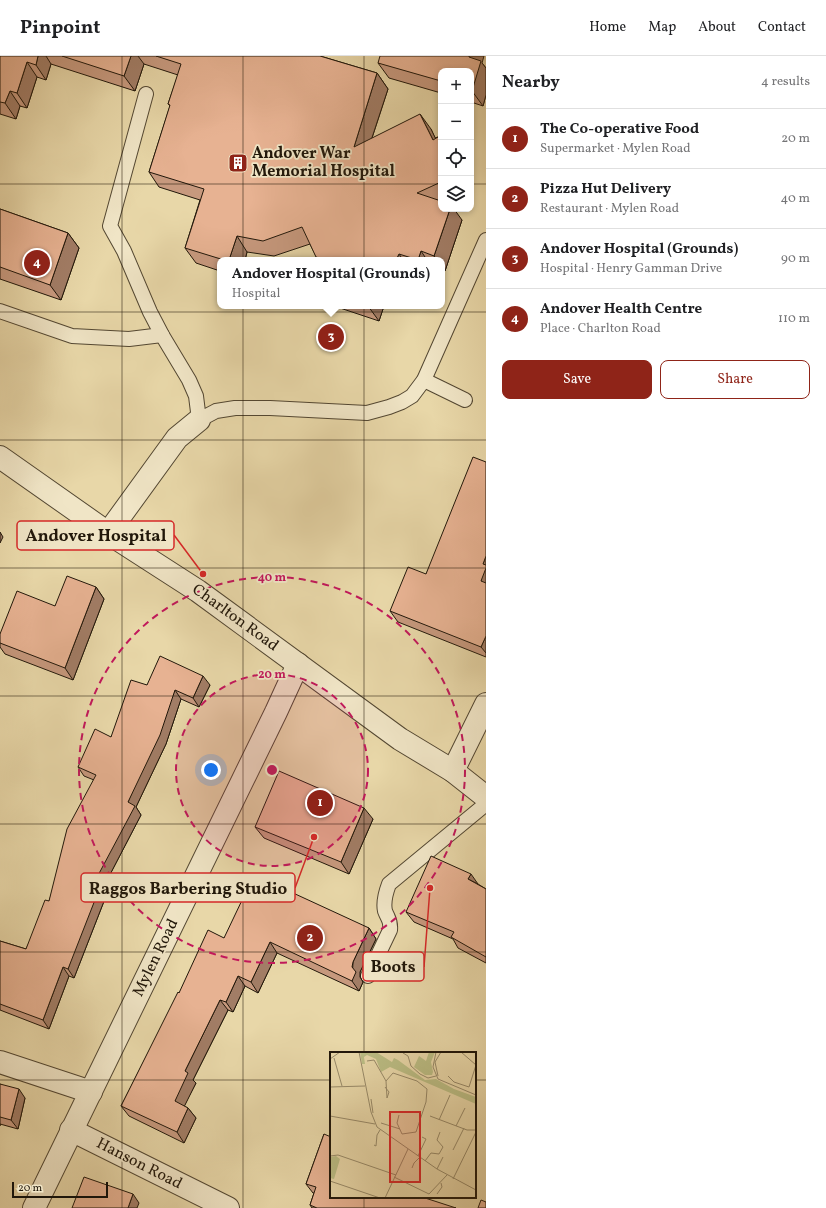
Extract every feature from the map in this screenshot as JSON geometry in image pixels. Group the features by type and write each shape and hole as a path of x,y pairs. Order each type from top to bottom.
{"street":[{"path":"108,533 177,438 199,420"},
{"name":"Charlton Road","path":"0,457 108,533 198,591 400,738 453,771 486,797"},
{"name":"Mylen Road","path":"34,1208 298,664"},
{"path":"453,771 486,704"},
{"path":"0,1062 90,1092"},
{"name":"Hanson Road","path":"71,1130 228,1208"}],"lane":[{"path":"146,94 110,226 124,251 150,312 191,385 196,396 199,420 216,411 235,408 270,408 367,413 389,407 412,396 424,380 486,240"},
{"path":"0,312 72,336 129,339 162,335"},
{"path":"424,380 465,400"},
{"path":"368,976 390,930 390,922 385,910 385,895 389,884 486,804"}],"building":[{"path":"0,56 38,56 36,65 27,62 17,93 10,91 5,103 0,102"},
{"path":"62,56 131,56 124,76"},
{"name":"Andover War Memorial Hospital","path":"156,56 320,56 377,73 354,147 420,114 433,140 438,137 438,183 417,193 438,200 438,212 449,212 434,256 421,251 419,257 408,257 399,254 398,257 316,257 302,227 263,241 237,236 230,257 217,258 185,248 204,189 149,172 170,105 168,104 181,64"},
{"path":"380,56 469,56 481,61 474,84 474,68 438,68 438,80 378,63"},
{"path":"0,209 68,233 50,285 0,267"},
{"path":"473,457 486,462 486,556 483,564 486,565 486,568 481,581 486,583 486,636 481,647 390,611 408,567 426,574"},
{"path":"67,576 96,587 65,668 0,643 0,634 17,591 55,606"},
{"path":"160,656 203,676 193,698 175,690 160,735 128,802 135,806 95,881 102,882 68,969 63,967 43,1020 0,1004 0,941 26,949 45,900 49,901 67,829 96,775 78,767 95,729 111,737 131,680 147,685"},
{"path":"279,771 364,808 341,862 255,827"},
{"path":"431,856 471,874 468,879 486,889 486,957 451,937 454,932 406,912"},
{"path":"254,875 369,928 353,962 352,967 356,972 352,981 270,942 251,982 238,976 226,1002 220,1000 185,1071 188,1073 175,1101 188,1108 177,1132 121,1106 178,992 179,993 208,930 224,938"},
{"path":"0,1084 19,1089 11,1120 0,1117"},
{"path":"324,1134 330,1137 330,1198 425,1198 456,1208 317,1208 310,1205 316,1187 306,1184"},
{"path":"84,1177 133,1194 128,1208 72,1208"},
{"path":"481,1200 486,1202 486,1208 478,1208"}],"place":[{"name":"Andover War Memorial Hospital","path":"238,163"},
{"name":"Andover Health Centre","path":"37,263"},
{"name":"Andover Hospital (Grounds)","path":"331,337"},
{"name":"Andover Hospital","path":"203,574"},
{"name":"The Co-operative Food","path":"320,803"},
{"name":"Raggos Barbering Studio","path":"314,837"},
{"name":"Boots","path":"430,888"},
{"name":"Pizza Hut Delivery","path":"310,938"}]}
